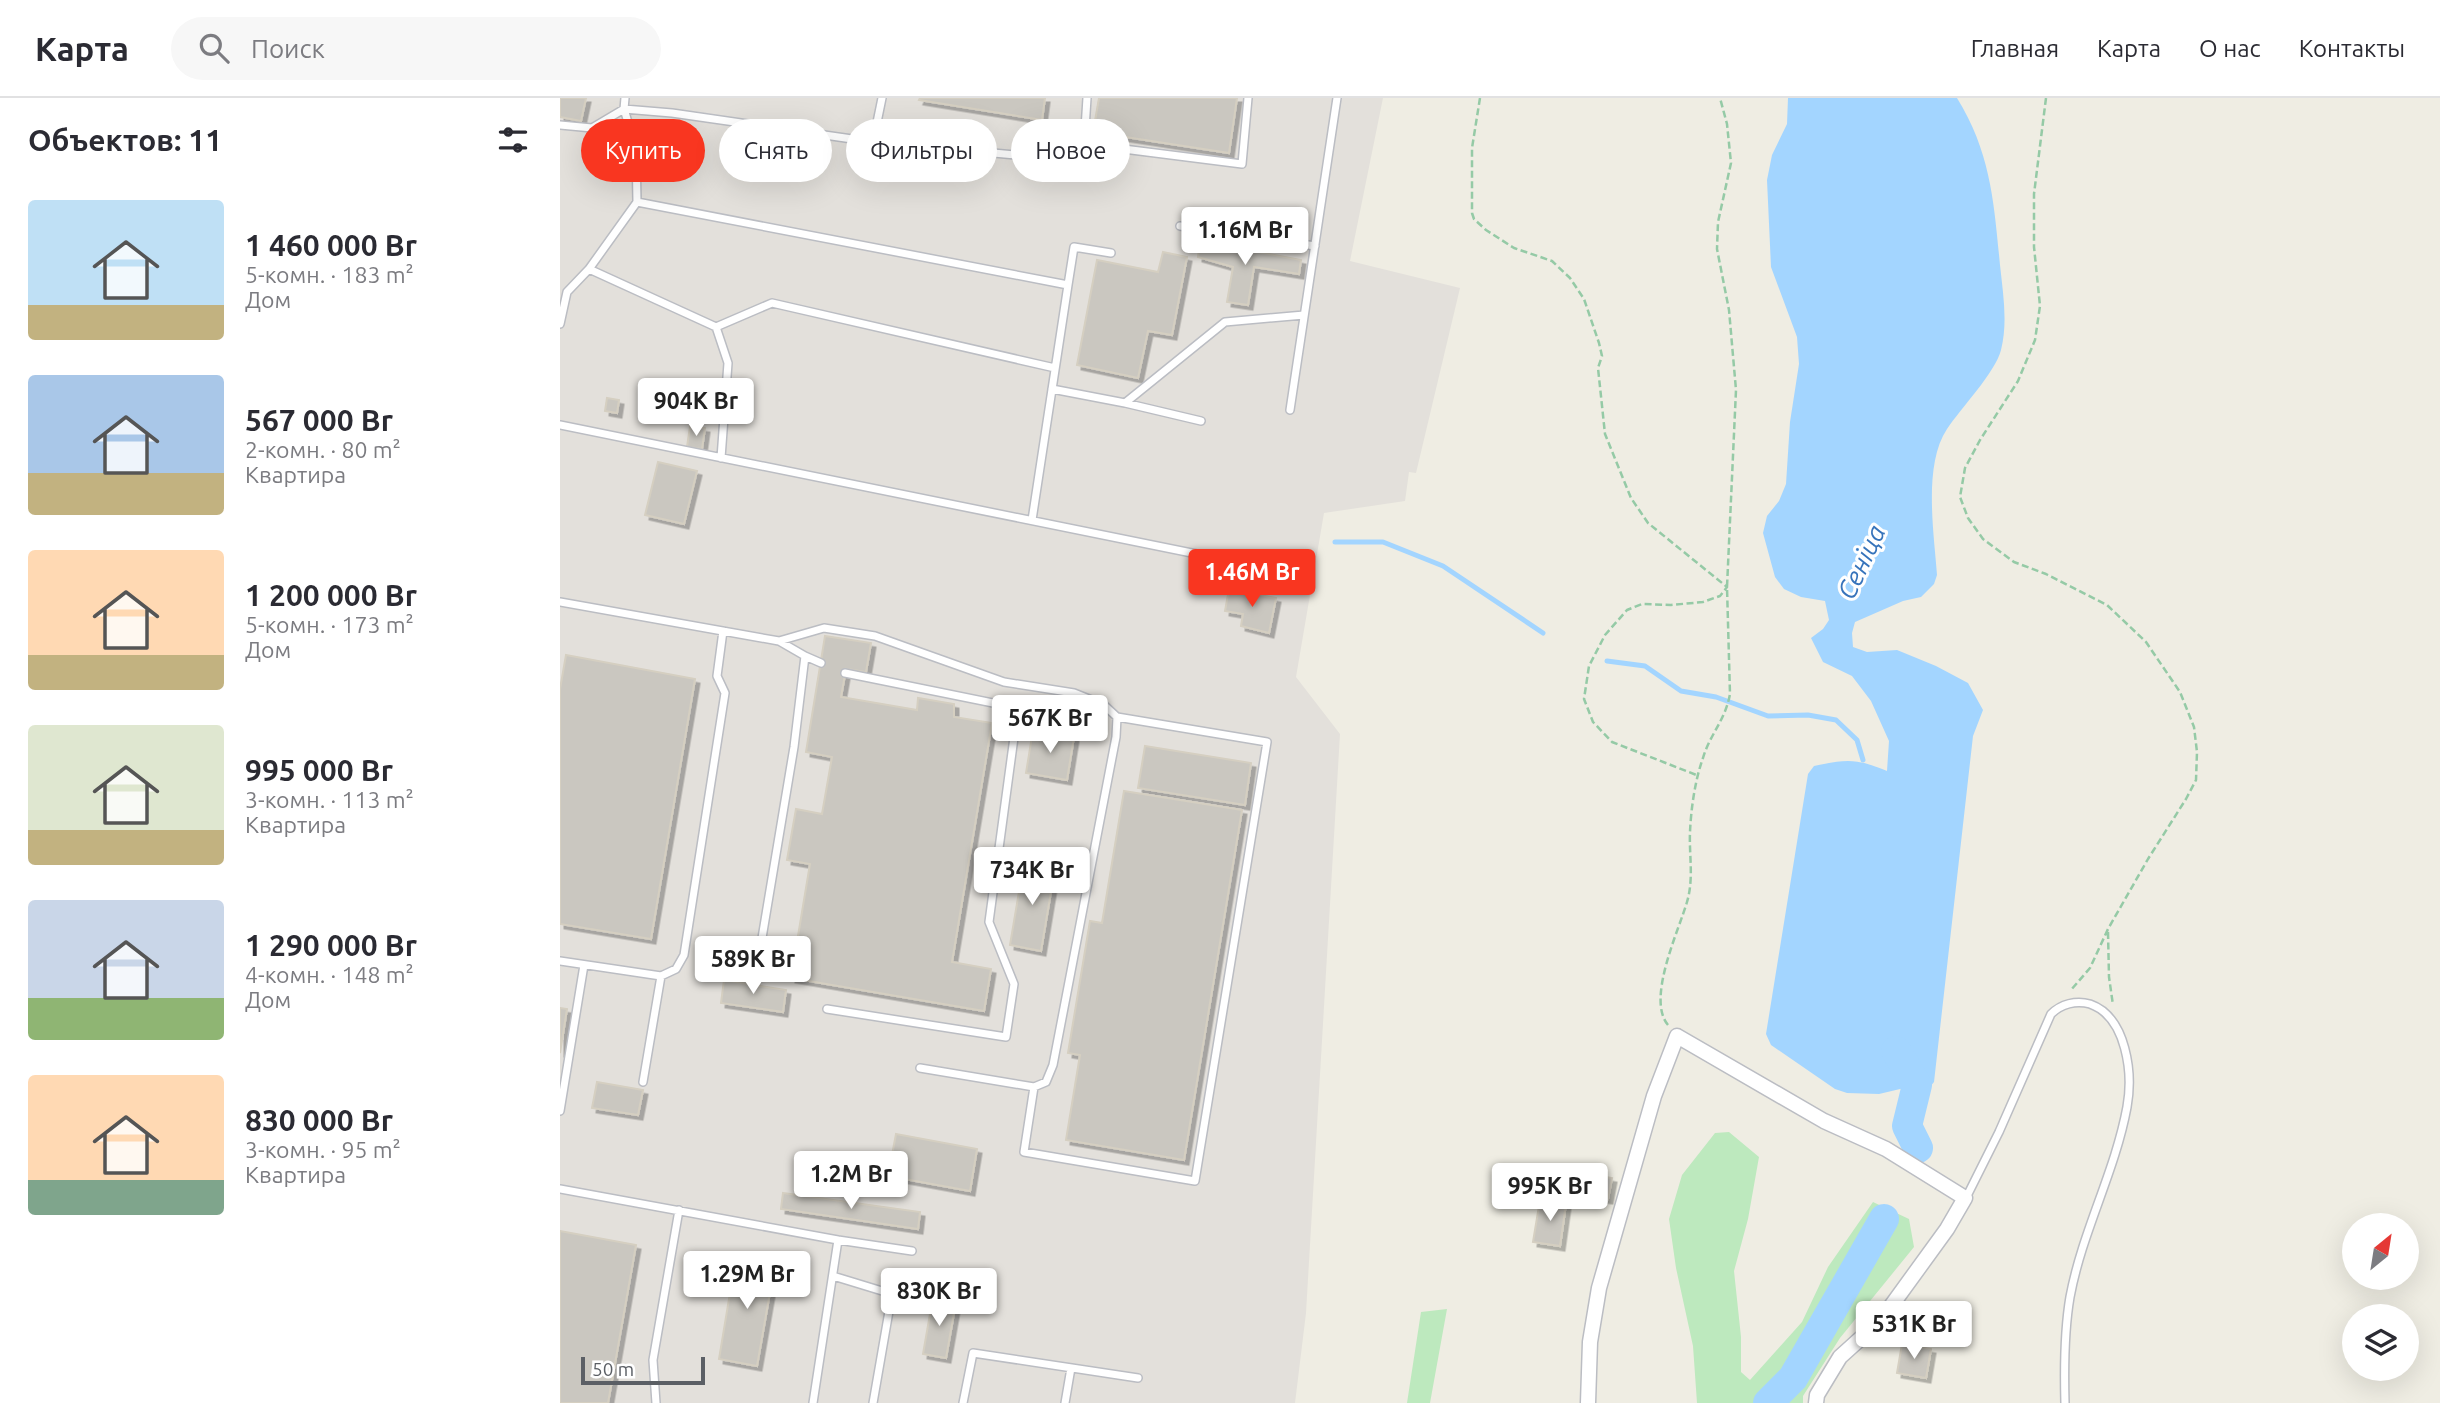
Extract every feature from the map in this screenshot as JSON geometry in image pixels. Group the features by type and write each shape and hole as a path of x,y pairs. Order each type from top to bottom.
{"street":[{"path":"1588,1403 1590,1342 1598,1288 1657,1088 1676,1035 1824,1121 1886,1149 1965,1198 1947,1229 1881,1320 1840,1357 1817,1395 1816,1403"}],"lane":[{"path":"560,324 567,292 589,269 637,202 636,149 624,109 625,98"},
{"path":"878,119 882,98"},
{"path":"1087,98 1084,144 1242,164 1248,98"},
{"path":"1290,410 1337,98"},
{"path":"560,125 592,128 624,109 686,115 846,138"},
{"path":"637,202 1068,285"},
{"path":"1180,226 1315,246"},
{"path":"1032,520 1074,247 1111,253"},
{"path":"589,269 716,327 728,363 721,458"},
{"path":"716,327 772,303 1055,368"},
{"path":"1125,403 1224,323 1304,315"},
{"path":"1052,390 1125,403 1200,421"},
{"path":"560,425 1251,565"},
{"path":"560,602 779,641 821,663"},
{"path":"779,641 824,628 875,636 1004,682 1074,693 1104,705 1116,717 1267,742 1195,1181 1024,1152 1034,1087"},
{"path":"560,961 661,976 676,969 684,954 725,693 717,676 723,631"},
{"path":"762,937 794,747 805,656"},
{"path":"827,1009 1006,1037 1014,984 989,922 1018,708 845,673"},
{"path":"920,1068 1034,1087 1046,1082 1053,1065 1116,737 1116,717"},
{"path":"560,1111 584,965"},
{"path":"643,1082 661,976"},
{"path":"1965,1198 1999,1132 2045,1026 2056,1009 2065,1004 2078,1003 2091,1004 2103,1011 2116,1024 2121,1038 2127,1070 2127,1105 2071,1295 2064,1339 2065,1403"},
{"path":"560,1189 912,1251"},
{"path":"653,1402 653,1360 679,1210"},
{"path":"813,1403 838,1240"},
{"path":"833,1276 892,1294 873,1403"},
{"path":"963,1403 973,1353 1138,1378"},
{"path":"1065,1403 1071,1368"}],"path":[{"path":"1480,98 1472,148 1474,219 1514,248 1552,261 1570,278 1584,299 1599,343 1602,356 1598,368 1605,435 1631,498 1648,523 1727,587"},
{"path":"1676,1035 1664,1020 1661,1008 1666,965 1688,900 1693,872 1690,832 1703,756 1727,710 1730,694 1727,587 1736,390 1729,310 1717,249 1718,222 1731,163 1727,124 1720,98"},
{"path":"2046,98 2034,194 2034,247 2040,306 2035,340 2018,381 1965,468 1960,497 1968,518 1983,539 2014,562 2046,574 2107,606 2146,642 2180,692 2194,727 2197,752 2196,780 2108,929 2090,968 2056,1009"},
{"path":"1699,776 1612,742 1593,722 1584,699 1589,666 1605,635 1627,610 1642,604 1703,602 1720,596 1727,587"},
{"path":"2108,929 2109,977 2116,1024"}],"shaded area":[{"path":"560,98 1383,98 1350,261 1460,288 1416,473 1409,472 1405,501 1324,513 1296,677 1340,734 1306,1313 1295,1403 560,1403"}],"green space":[{"path":"1729,1132 1759,1157 1748,1219 1734,1271 1741,1337 1741,1372 1750,1380 1802,1322 1828,1267 1873,1202 1909,1219 1914,1247 1840,1338 1803,1396 1803,1403 1697,1403 1693,1346 1676,1268 1669,1219 1682,1175 1715,1133"},
{"path":"1447,1309 1430,1403 1407,1403 1421,1312"}],"water":[{"path":"1788,98 1957,98 1977,139 1989,179 1996,220 2005,318 1998,359 1947,429 1935,461 1932,500 1937,575 1934,584 1921,597 1903,601 1855,622 1852,633 1853,647 1867,652 1897,650 1968,683 1983,710 1973,736 1934,1082 1930,1087 1917,1085 1879,1094 1847,1093 1835,1089 1771,1045 1766,1034 1808,774 1814,766 1843,761 1859,762 1887,771 1889,741 1871,701 1852,676 1823,662 1811,638 1823,629 1829,620 1825,601 1801,597 1784,589 1775,577 1763,533 1767,516 1779,501 1786,484 1790,422 1799,364 1797,337 1771,267 1767,180 1772,155 1787,124"}],"building":[{"path":"560,98 586,98 581,121 560,117"},
{"path":"920,98 1045,98 1042,119 919,100"},
{"path":"1099,98 1237,98 1229,153 1130,138 1130,119 1095,119"},
{"path":"1200,241 1301,260 1299,274 1254,267 1248,305 1227,302 1233,267 1198,257"},
{"path":"1163,252 1187,257 1172,335 1148,331 1138,378 1077,365 1097,260 1158,272"},
{"path":"607,398 619,400 617,413 605,411"},
{"path":"690,426 705,428 702,449 687,447"},
{"path":"658,462 697,471 684,524 645,515"},
{"path":"1229,589 1276,598 1269,633 1241,626 1243,614 1225,611"},
{"path":"825,636 871,643 866,672 846,669 841,697 917,710 918,698 954,704 954,717 992,723 952,962 991,969 984,1011 791,978 810,864 787,860 796,809 822,814 832,757 806,752"},
{"path":"566,655 695,679 651,939 560,924 560,689"},
{"path":"1033,730 1074,737 1067,780 1026,773"},
{"path":"1145,746 1251,763 1245,805 1138,788"},
{"path":"1124,791 1242,810 1184,1160 1066,1140 1080,1055 1068,1053 1090,921 1102,923"},
{"path":"1024,862 1055,868 1041,951 1010,945"},
{"path":"724,980 786,990 783,1012 721,1003"},
{"path":"560,1008 567,1009 560,1053"},
{"path":"597,1082 643,1090 638,1115 592,1108"},
{"path":"896,1134 977,1149 970,1191 888,1176"},
{"path":"1594,1175 1612,1178 1608,1199 1590,1196"},
{"path":"783,1193 920,1212 918,1229 781,1209"},
{"path":"1540,1200 1566,1204 1560,1246 1533,1242"},
{"path":"560,1231 636,1245 608,1403 560,1403"},
{"path":"736,1257 775,1264 757,1366 719,1359"},
{"path":"933,1297 956,1302 946,1358 923,1354"},
{"path":"1902,1344 1931,1349 1926,1378 1897,1373"}],"waterway":[{"path":"1335,542 1383,542 1443,566 1543,633"},
{"path":"1607,661 1645,666 1681,691 1716,697 1768,716 1808,715 1836,720 1857,740 1863,760"},
{"name":"Сеніца","path":"1896,1051 1917,1085 1907,1126 1918,1148"},
{"name":"Сеніца","path":"1768,1403 1793,1378 1884,1219"}]}
